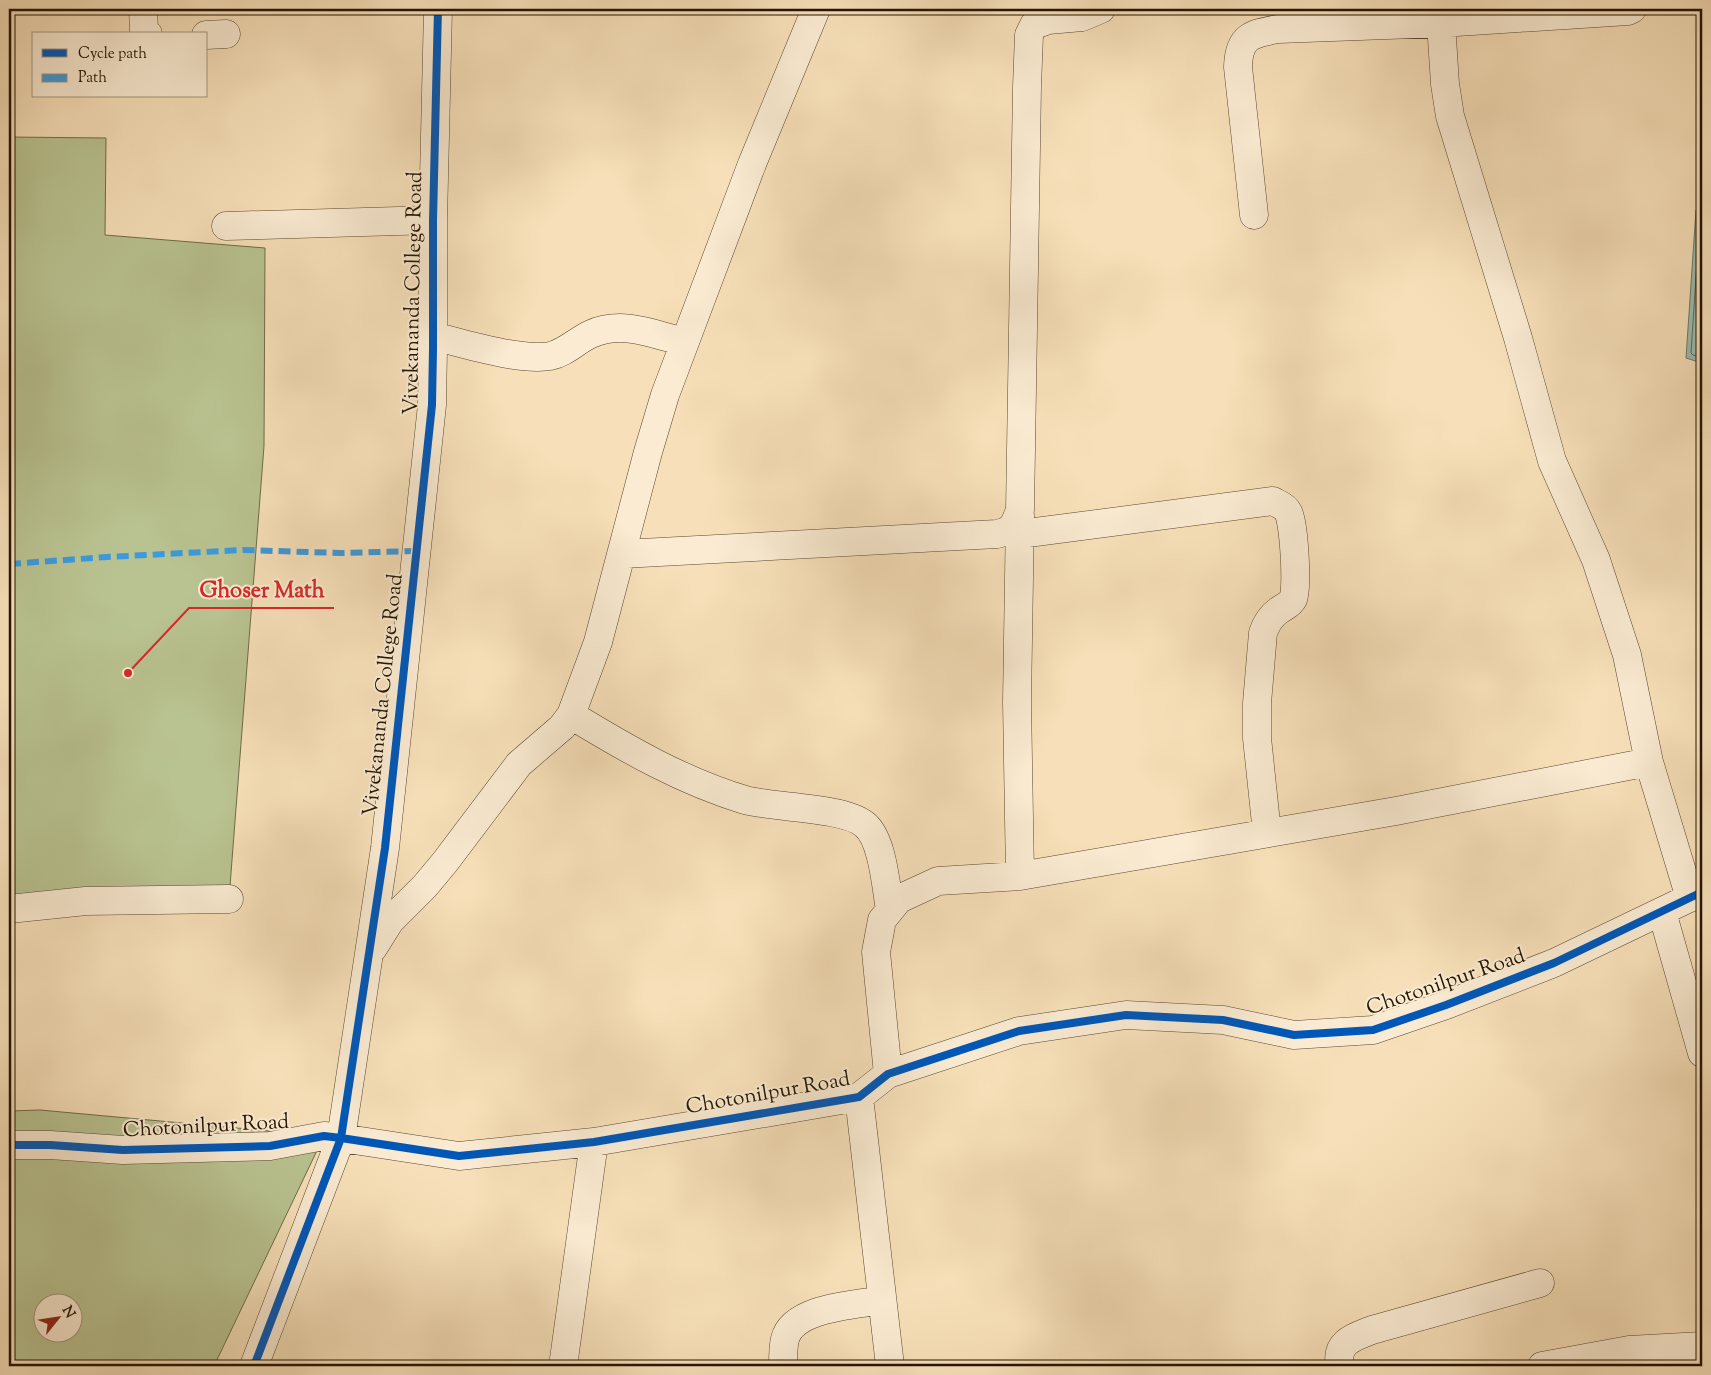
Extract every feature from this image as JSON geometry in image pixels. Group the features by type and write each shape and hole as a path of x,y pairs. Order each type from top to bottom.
{"street":[{"path":"143,9 142,21 145,32"},
{"name":"Vivekananda College Road","path":"254,1366 341,1138 384,857 394,781 432,405 433,220 438,9"},
{"path":"368,958 390,921 445,862 519,764 562,727 571,715 598,642 665,395 752,164 816,9"},
{"path":"1020,876 1017,702 1026,97 1029,34 1034,25 1048,20 1082,17 1101,9"},
{"path":"1254,215 1238,51 1246,41 1257,33 1278,29 1441,23 1542,15 1628,11 1632,9"},
{"path":"1441,23 1445,84 1450,116 1518,338 1552,461 1596,560 1627,655 1649,762 1696,895"},
{"path":"226,226 433,220"},
{"path":"433,336 520,356 550,356 572,346 590,334 612,328 628,328 684,342"},
{"path":"622,554 997,534 1009,531 1015,524 1020,522 1273,501 1282,505 1289,512 1292,524 1296,587 1294,599 1272,617 1263,633 1257,703 1257,738 1267,833"},
{"path":"571,715 633,753 693,782 747,800 846,815 865,824 875,839 883,864 890,910"},
{"path":"888,1074 876,952 882,920 899,899 938,881 1020,876 1396,811 1649,762"},
{"name":"Chotonilpur Road","path":"9,1144 123,1150 270,1146 324,1136 460,1156 594,1142 859,1097 888,1074 1019,1031 1126,1015 1223,1020 1294,1035 1373,1030 1446,1006 1554,963 1696,895"},
{"path":"9,909 86,901 229,899"},
{"path":"1662,912 1702,1054"},
{"path":"859,1097 890,1366"},
{"path":"564,1359 594,1142"},
{"path":"1340,1366 1338,1358 1343,1345 1352,1337 1540,1283"},
{"path":"783,1366 785,1338 797,1321 819,1311 882,1300"},
{"path":"1542,1366 1630,1358 1702,1346"}],"green space":[{"path":"9,137 106,138 105,235 265,248 264,446 229,899 9,915"},
{"path":"40,1110 324,1136 214,1366 9,1366 9,1111"}],"water":[{"path":"1702,207 1702,363 1686,358 1696,210"}],"marked path":[{"path":"9,332 12,336 9,348"},
{"path":"9,564 243,550 340,553 417,551"}],"cycle path":[{"path":"254,1366 341,1138 385,848 432,405 433,220 438,9"},
{"path":"9,1145 50,1145 123,1150 270,1146 324,1136 459,1156 594,1142 859,1097 888,1074 1019,1031 1126,1015 1223,1020 1294,1035 1373,1030 1446,1005 1554,963 1702,892"}],"place":[{"name":"Ghoser Math","path":"128,673"}]}
